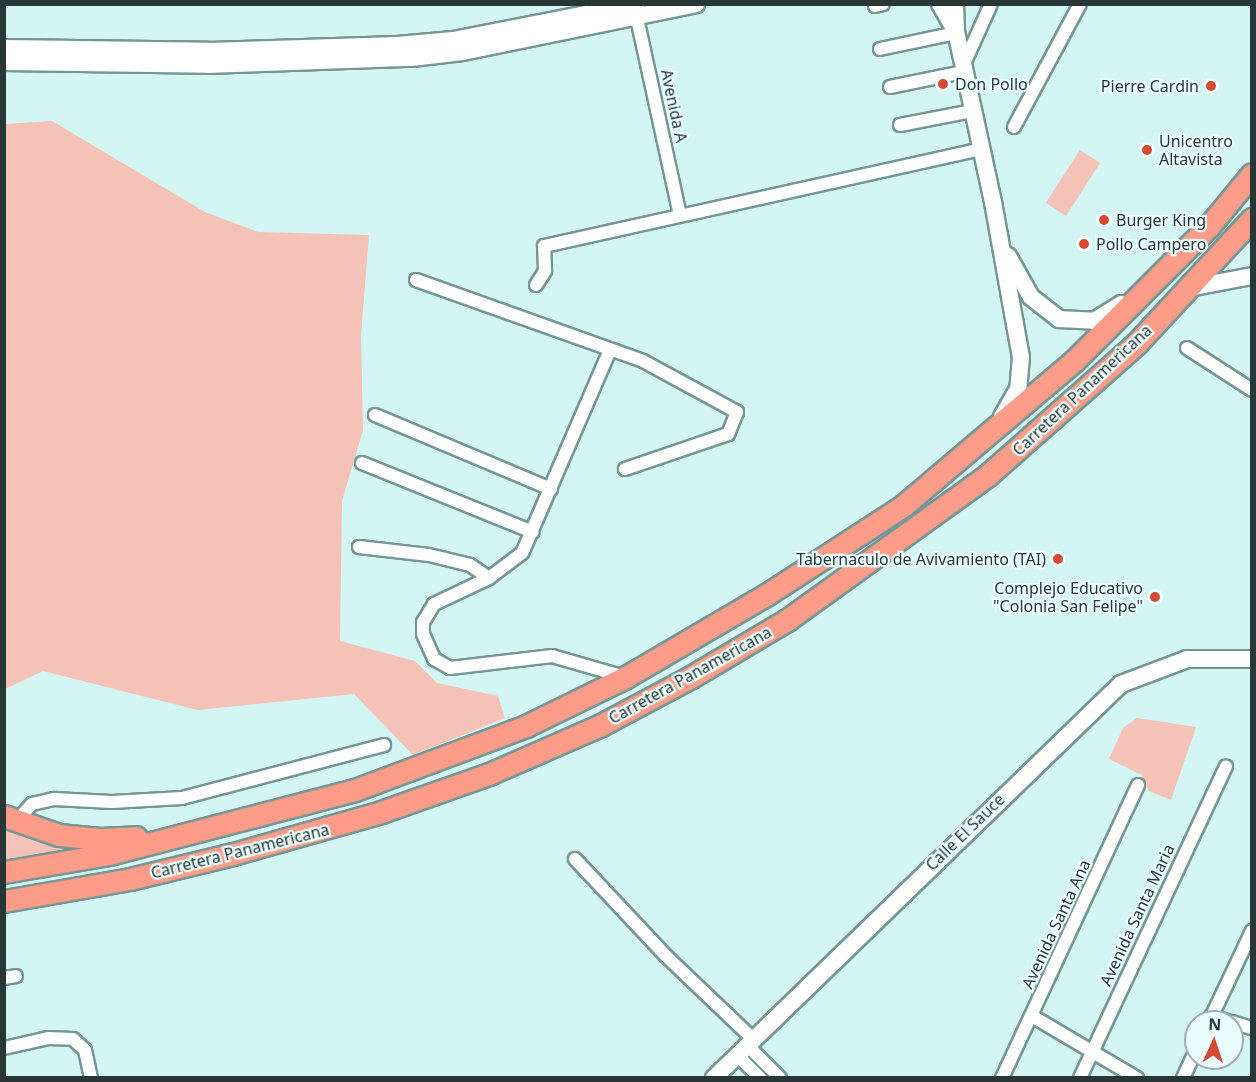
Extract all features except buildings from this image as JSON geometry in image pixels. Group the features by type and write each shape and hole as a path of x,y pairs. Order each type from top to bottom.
{"highway":[{"name":"Carretera Panamericana","path":"4,872 109,854 231,825 356,790 526,726 626,677 791,579 903,506 962,459 1074,361 1209,226 1247,180"},
{"name":"Carretera Panamericana","path":"4,901 130,879 314,834 489,774 600,725 764,634 812,603 988,475 1137,343 1251,219"},
{"path":"791,579 796,598 812,603"},
{"path":"745,608 760,615 764,634"},
{"path":"11,818 59,835 100,839 231,825 250,850"}],"main road":[{"path":"4,48 209,51 386,46 453,40 635,8 696,4"},
{"path":"940,4 956,36"},
{"path":"955,4 956,36 1001,242 1021,375 1003,416 962,459"},
{"path":"4,62 240,64 412,58 463,52 635,8"},
{"path":"1001,242 1020,282 1040,308 1059,319 1080,323 1108,315 1209,226"},
{"path":"1189,288 1251,276"},
{"name":"Calle El Sauce","path":"714,1077 1121,684 1187,658 1251,659"}],"street":[{"path":"890,87 963,70 982,20 991,4"},
{"path":"1014,127 1080,4"},
{"name":"Avenida A","path":"635,8 680,215"},
{"path":"880,49 956,36 982,20"},
{"path":"900,125 972,111"},
{"path":"536,285 545,271 544,246 981,149"},
{"path":"416,280 673,375 738,415 728,434 625,470"},
{"path":"1187,348 1251,390"},
{"path":"610,350 522,553 489,578 455,592 427,612 423,622 426,644 440,665 464,668 536,655 552,656 626,677"},
{"path":"375,415 551,489"},
{"path":"362,463 533,532"},
{"path":"359,547 429,555 470,565 489,578"},
{"path":"11,818 32,804 54,799 112,802 182,798 384,745"},
{"name":"Avenida Santa Maria","path":"1080,1077 1226,767"},
{"name":"Avenida Santa Ana","path":"1002,1077 1138,785"},
{"path":"575,859 666,956 745,1046 780,1077"},
{"path":"1214,1010 1251,931"},
{"path":"1032,1016 1137,1077"},
{"path":"4,1048 48,1038 73,1039 85,1050 91,1077"},
{"path":"745,1046 760,1077"}],"shaded area":[{"path":"52,121 205,212 258,232 369,235 361,335 363,430 342,501 340,641 415,661 437,683 498,696 505,718 413,755 354,694 198,710 43,671 5,689 5,124"},
{"path":"1080,150 1100,163 1066,216 1046,203"},
{"path":"1137,718 1196,727 1171,800 1149,791 1142,775 1109,759 1123,728"},
{"path":"4,823 104,848 5,860"}],"place":[{"name":"Don Pollo","path":"943,84"},
{"name":"Pierre Cardin","path":"1211,86"},
{"name":"Unicentro Altavista","path":"1147,150"},
{"name":"Burger King","path":"1104,220"},
{"name":"Pollo Campero","path":"1084,244"},
{"name":"Tabernaculo de Avivamiento (TAI)","path":"1058,559"},
{"name":"Complejo Educativo \"Colonia San Felipe\"","path":"1155,597"}]}
